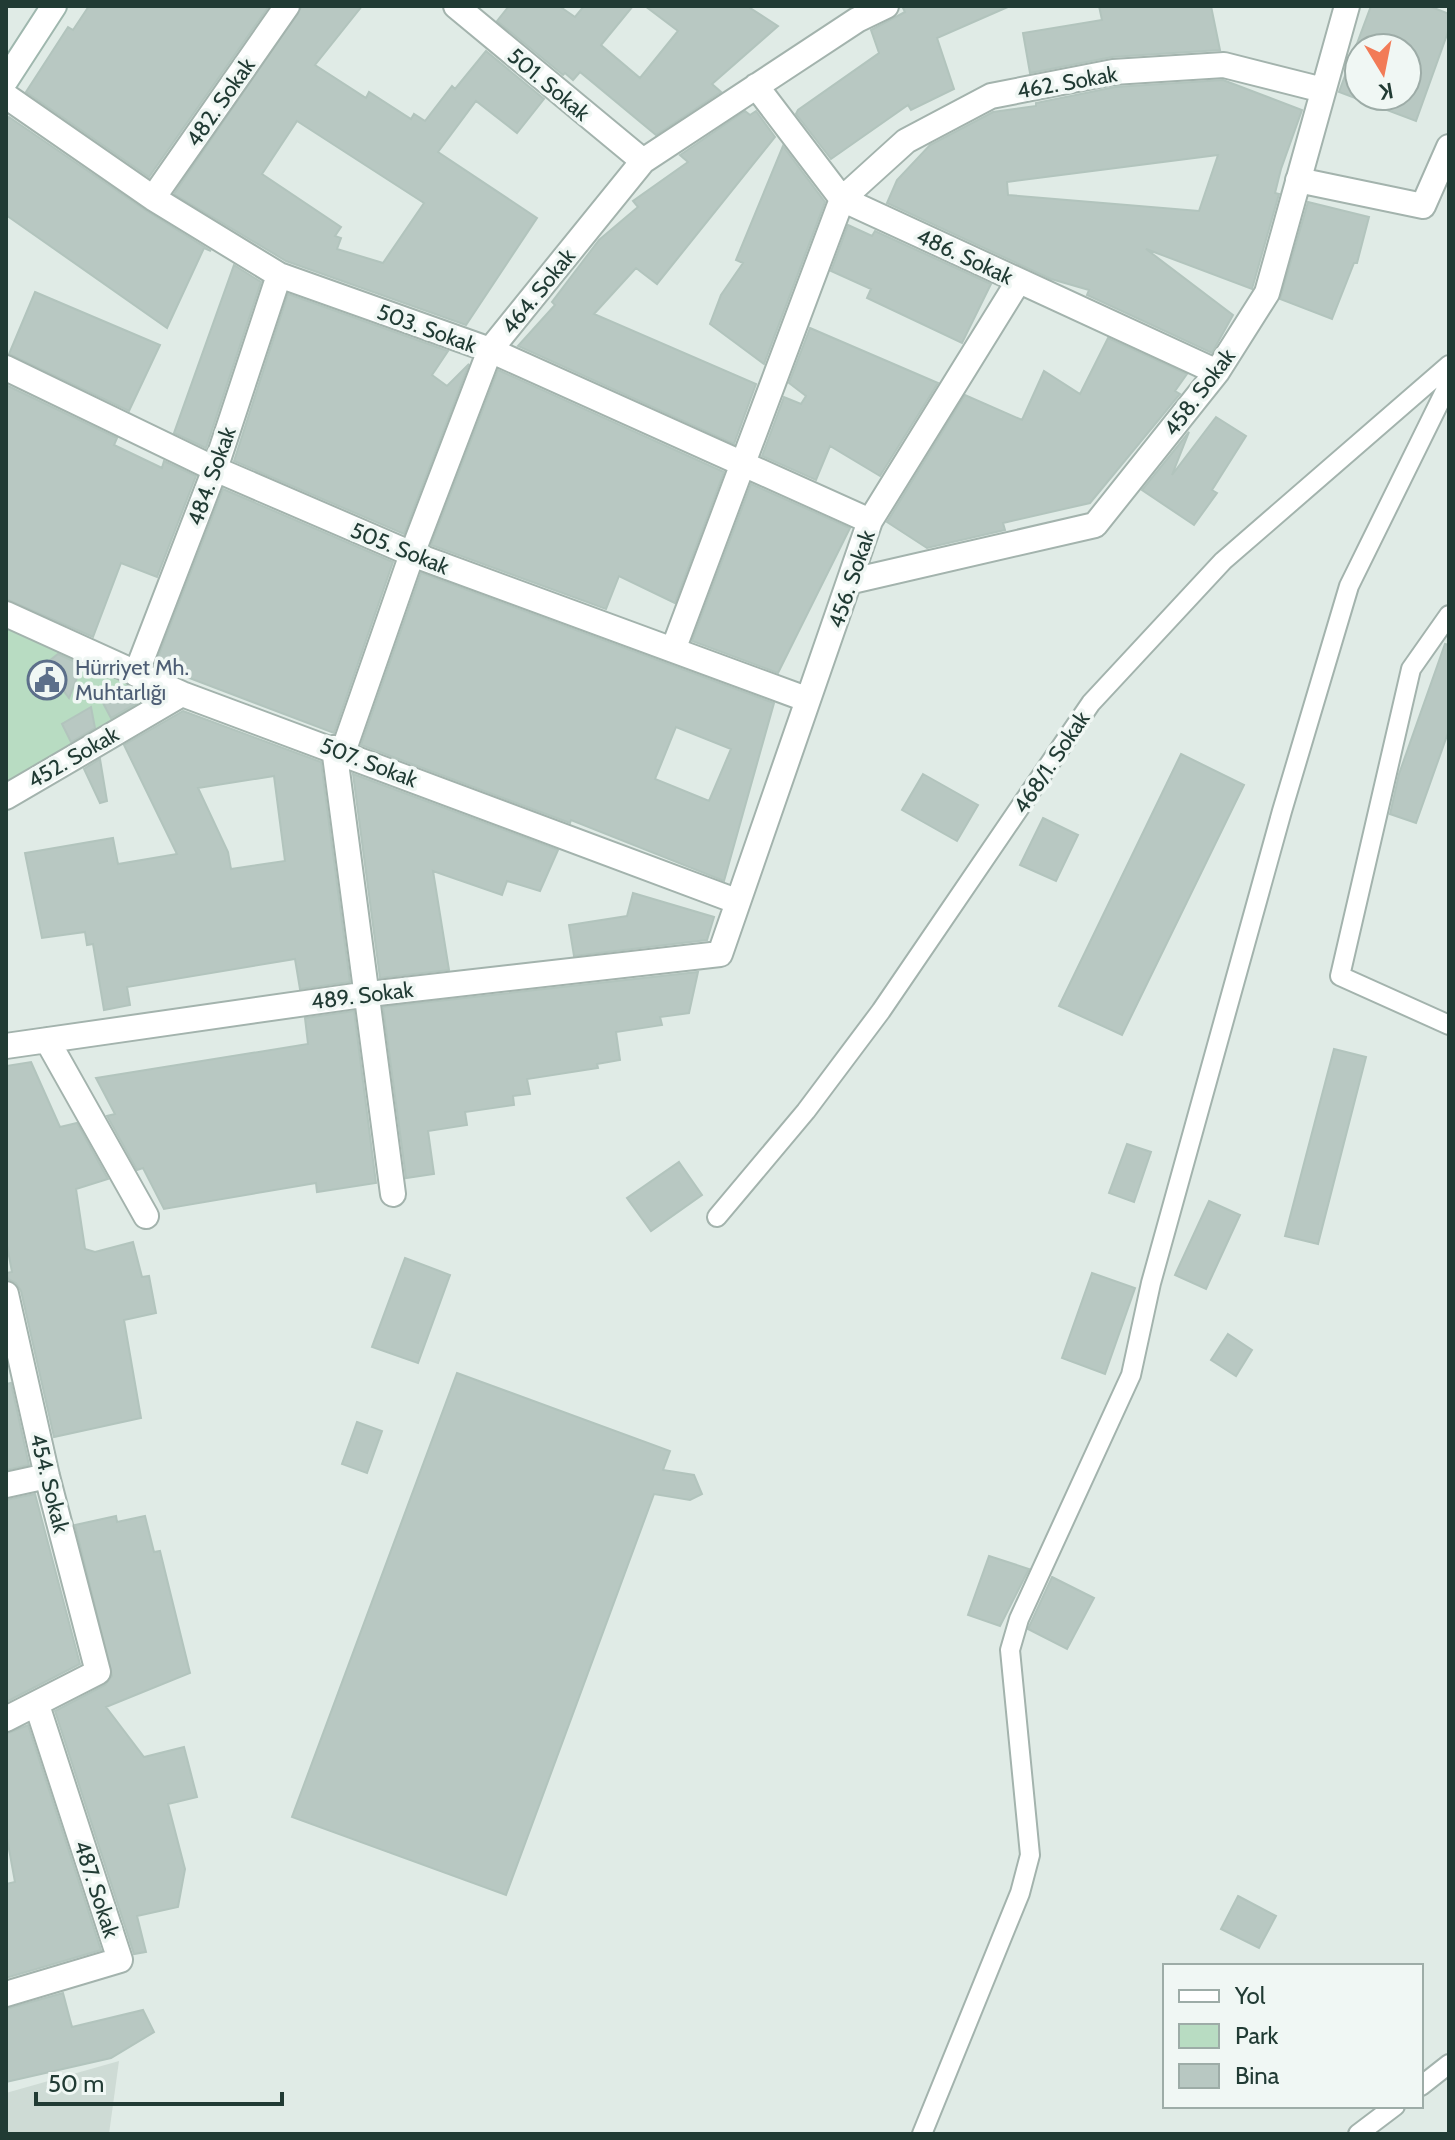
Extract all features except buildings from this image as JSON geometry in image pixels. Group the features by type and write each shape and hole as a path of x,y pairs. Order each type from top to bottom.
{"street":[{"path":"6,80 54,6"},
{"name":"482. Sokak","path":"153,198 287,6"},
{"name":"501. Sokak","path":"456,6 643,161"},
{"name":"464. Sokak","path":"339,750 490,350 643,161 756,86 847,13 886,6"},
{"name":"458. Sokak","path":"852,581 1095,525 1217,372 1267,293 1347,6"},
{"name":"462. Sokak","path":"842,199 906,141 991,96 1113,72 1224,65 1323,90"},
{"name":"486. Sokak","path":"756,86 842,199 1217,372"},
{"name":"503. Sokak","path":"6,96 153,198 279,275 490,350 870,521"},
{"path":"1298,180 1423,206 1449,147"},
{"path":"673,650 842,199"},
{"name":"484. Sokak","path":"136,674 215,469 279,275"},
{"name":"456. Sokak","path":"720,954 806,699 852,581 870,521 1018,282"},
{"name":"505. Sokak","path":"6,368 215,469 412,554 806,699"},
{"name":"507. Sokak","path":"9,618 182,694 339,750 736,901"},
{"name":"452. Sokak","path":"6,797 182,694"},
{"path":"339,750 393,1194"},
{"name":"489. Sokak","path":"6,1046 369,994 720,954"},
{"path":"47,1040 146,1216"},
{"name":"454. Sokak","path":"6,1294 47,1476 98,1672 37,1705"},
{"path":"6,1485 47,1476"},
{"path":"6,1719 37,1705"},
{"name":"487. Sokak","path":"6,1994 120,1960 37,1705"}],"lane":[{"name":"468/1. Sokak","path":"717,1217 806,1111 881,1011 1091,703 1223,561 1449,365"},
{"path":"922,2134 1020,1893 1030,1855 1010,1650 1019,1619 1131,1375 1151,1283 1277,826 1349,586 1449,383"},
{"path":"1449,615 1411,669 1340,976 1449,1025"},
{"path":"1423,2084 1449,2064"},
{"path":"1358,2134 1392,2108"}],"shaded area":[{"path":"119,2061 109,2134 6,2134 6,2093"}],"green space":[{"path":"6,622 182,694 6,797"}],"place":[{"name":"Hürriyet Mh. Muhtarlığı","path":"47,680"}]}
